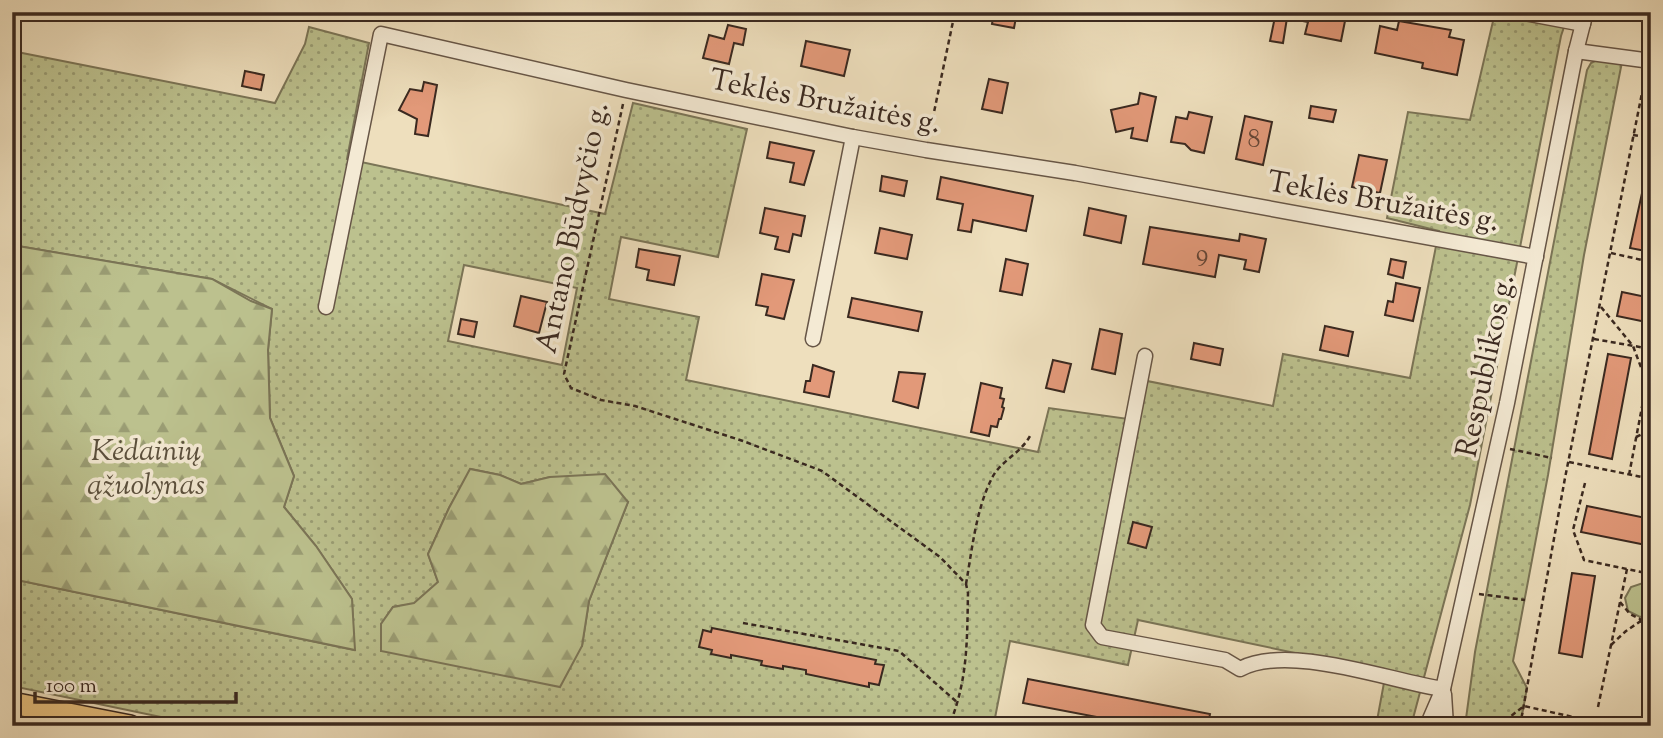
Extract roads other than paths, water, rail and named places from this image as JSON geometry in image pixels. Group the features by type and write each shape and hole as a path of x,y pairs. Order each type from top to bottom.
{"main road":[{"path":"12,703 130,726"}],"street":[{"path":"1520,12 1585,18"},
{"name":"Respublikos g.","path":"1427,726 1443,689 1465,592 1585,18"},
{"name":"Teklės Bružaitės g.","path":"326,307 381,34 626,90 853,137 1076,173 1536,257"},
{"path":"1576,51 1650,60"},
{"path":"813,340 853,137"},
{"path":"1145,356 1093,625 1102,637 1225,660 1240,669 1274,660 1332,665 1443,689"},
{"name":"Respublikos g.","path":"1443,689 1446,726"}],"park label":[{"name":"Kėdainių ąžuolynas","path":"146,469"}]}
